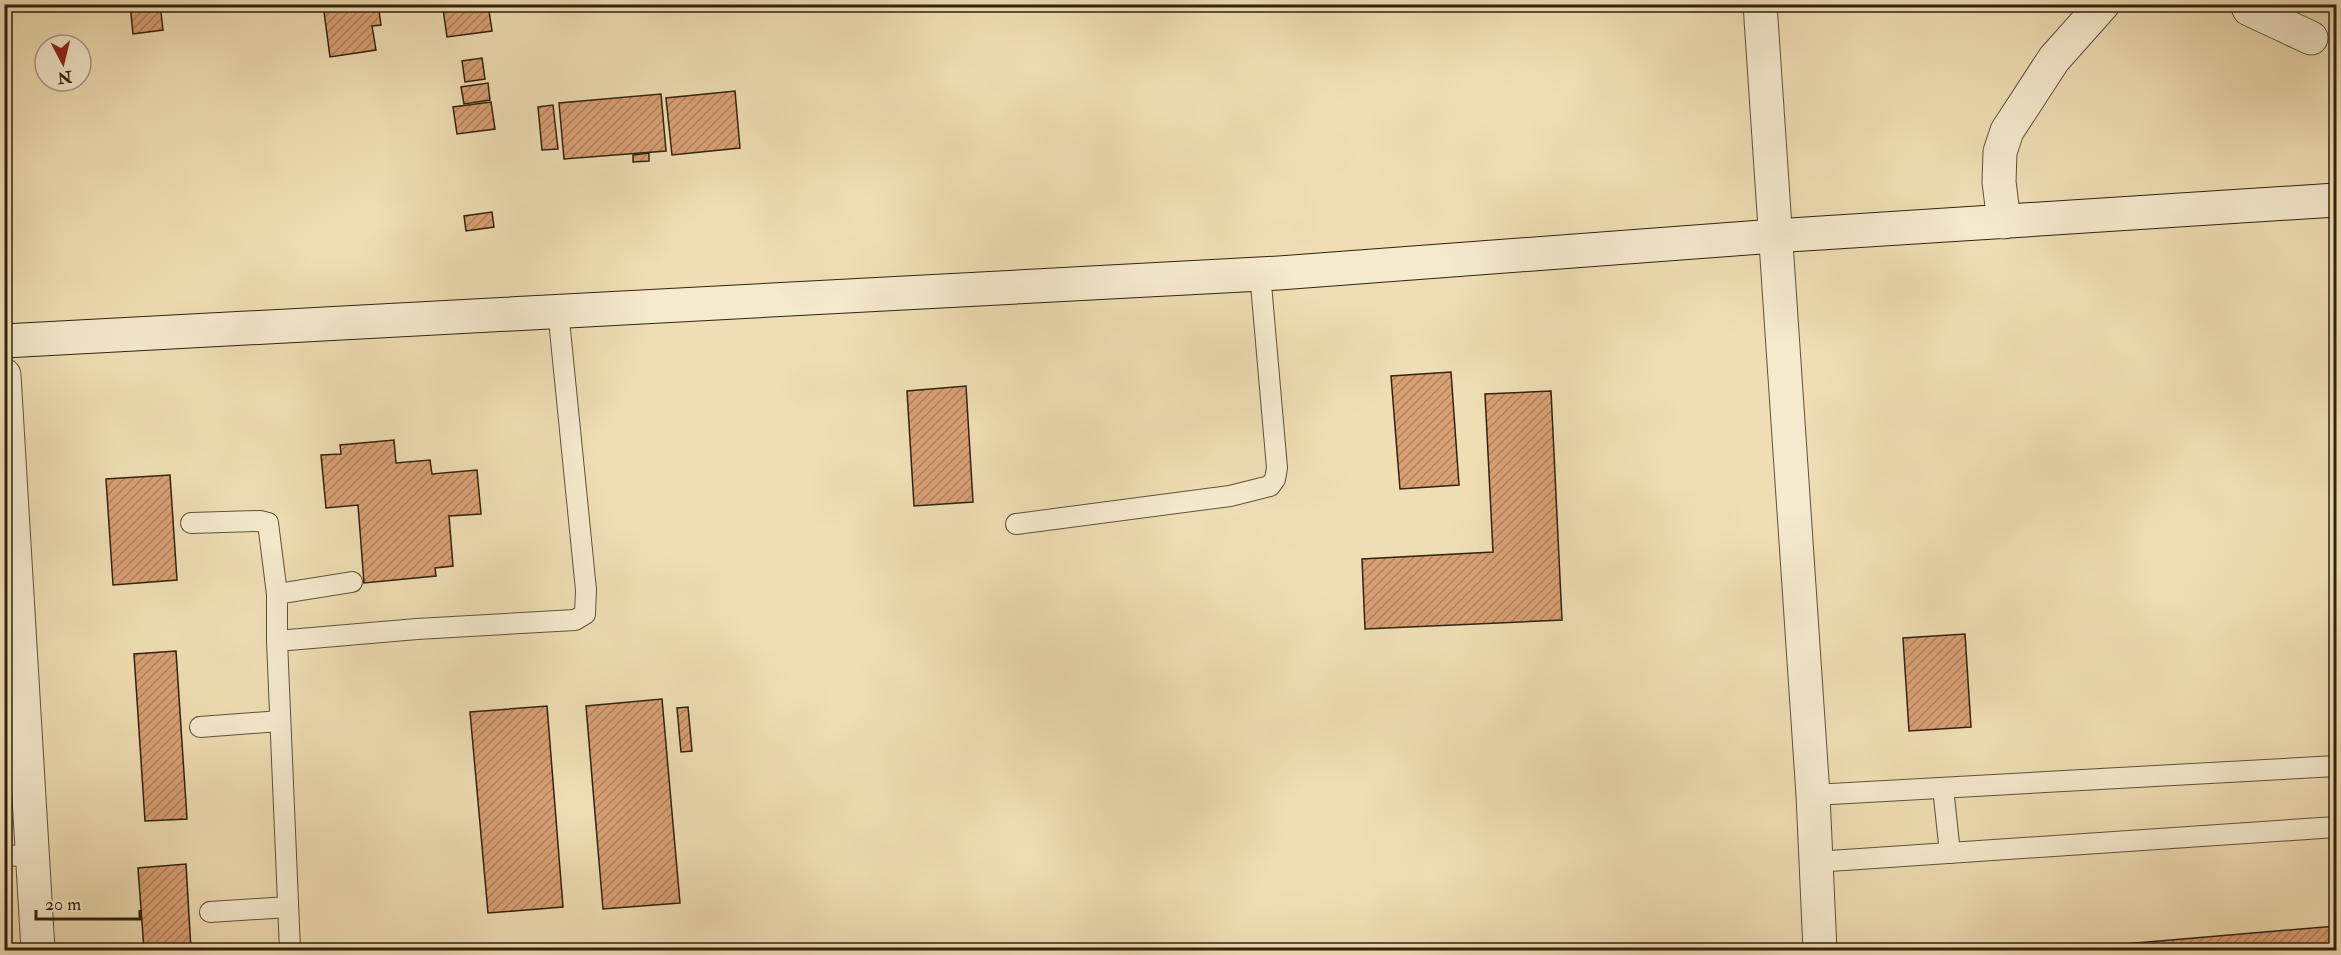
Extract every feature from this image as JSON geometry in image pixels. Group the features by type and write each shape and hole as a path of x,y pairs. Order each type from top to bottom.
{"street":[{"path":"1760,4 1813,795 1820,951"},
{"path":"2004,222 1999,182 2000,152 2007,130 2054,58 2103,4"},
{"path":"2247,4 2249,9 2311,38"},
{"path":"4,341 1260,273 1774,236 2337,200"},
{"path":"4,375 19,855 38,951"}],"lane":[{"path":"1016,525 1230,496 1270,486 1275,479 1277,468 1260,273"},
{"path":"277,640 417,628 574,620 585,614 586,590 558,310"},
{"path":"191,523 260,521 268,523 277,594 290,951"},
{"path":"277,594 352,582"},
{"path":"200,727 280,721"},
{"path":"1813,795 2337,766"},
{"path":"1943,788 1950,853"},
{"path":"1815,862 2337,827"},
{"path":"210,912 288,907"}],"building":[{"path":"130,4 160,4 163,30 133,34"},
{"path":"323,4 378,4 381,25 372,26 376,50 330,57"},
{"path":"488,4 492,31 447,37 443,9"},
{"path":"482,58 485,79 465,82 462,61"},
{"path":"488,83 490,100 464,104 461,87"},
{"path":"735,91 740,148 672,155 666,98"},
{"path":"661,94 666,151 564,159 559,103"},
{"path":"491,102 495,129 457,134 453,107"},
{"path":"553,105 558,149 542,150 538,107"},
{"path":"649,153 649,161 633,162 633,155"},
{"path":"492,212 494,227 466,231 464,216"},
{"path":"1451,372 1459,485 1400,489 1391,376"},
{"path":"966,386 973,502 914,506 907,391"},
{"path":"1551,391 1562,620 1365,629 1362,559 1493,552 1485,394"},
{"path":"394,440 396,463 430,460 432,474 477,470 481,514 449,516 453,566 435,568 436,576 364,583 358,505 326,508 321,455 341,454 340,445"},
{"path":"170,475 177,580 113,585 106,479"},
{"path":"1965,634 1971,727 1909,731 1903,638"},
{"path":"176,651 187,819 145,821 134,654"},
{"path":"662,699 680,903 603,909 586,706"},
{"path":"547,706 563,907 488,913 470,712"},
{"path":"688,707 692,751 681,752 677,708"},
{"path":"186,864 191,950 144,950 138,868"},
{"path":"2336,926 2336,950 2101,950 2101,946"}]}
